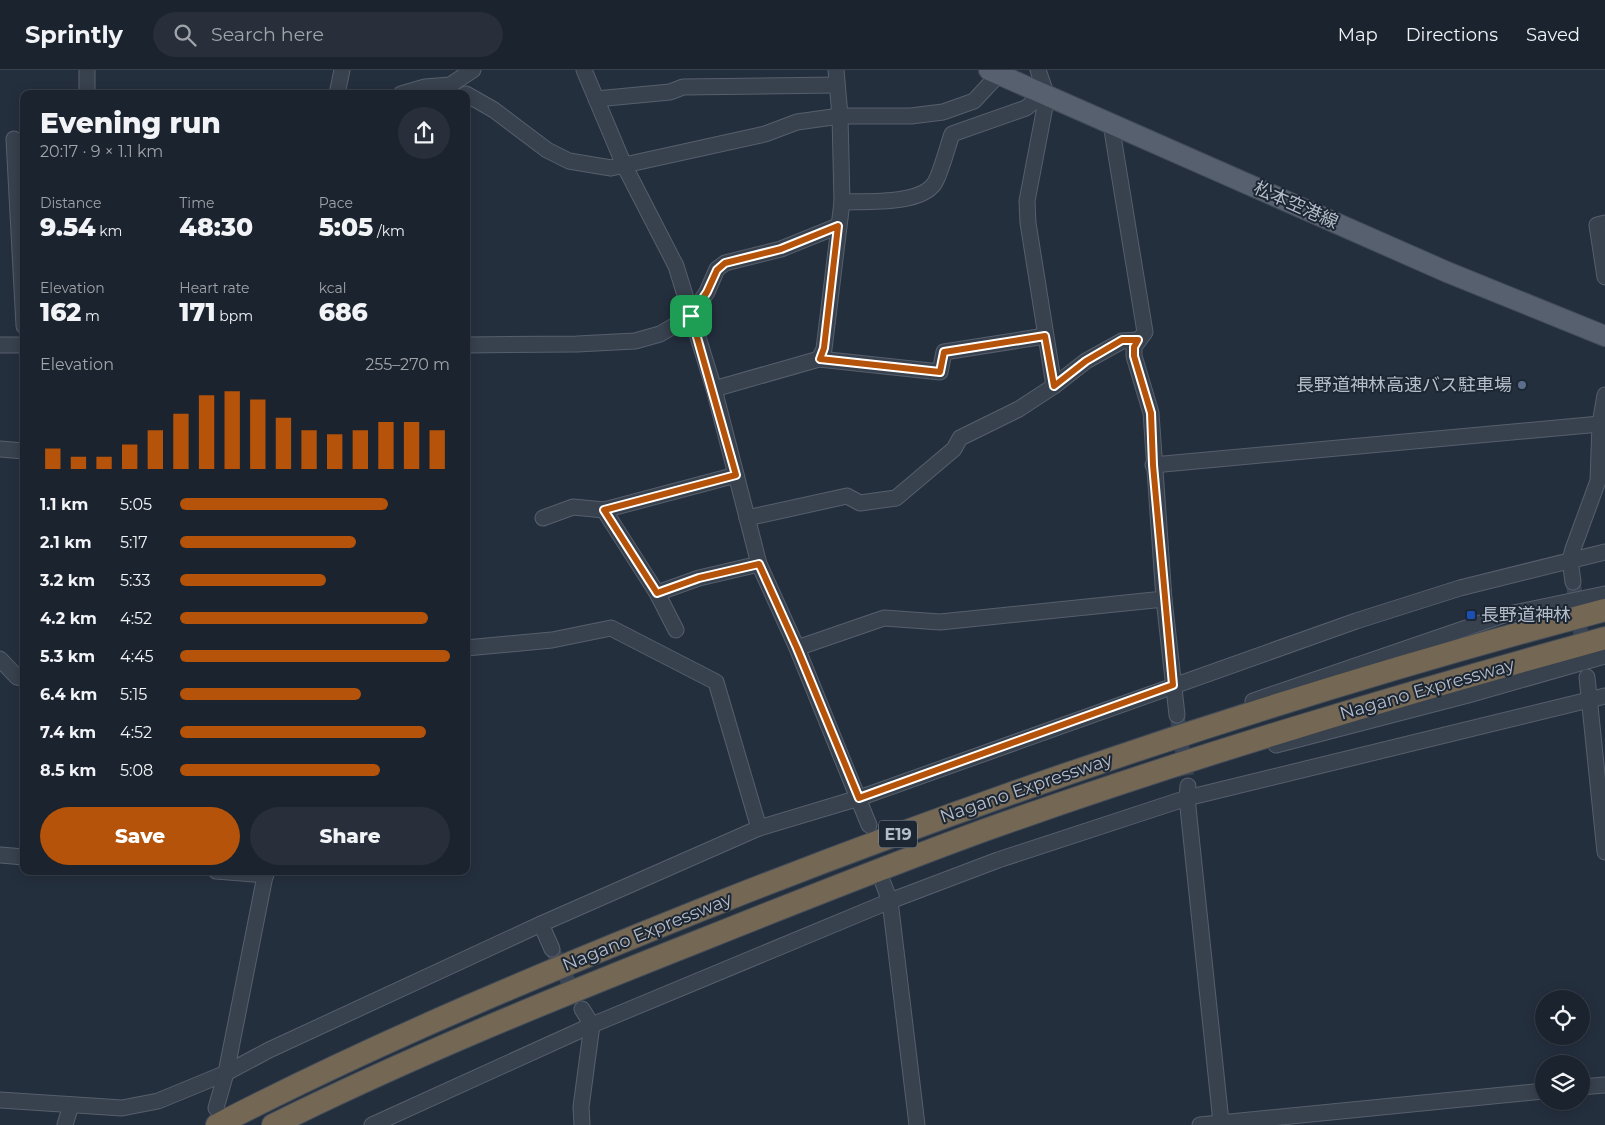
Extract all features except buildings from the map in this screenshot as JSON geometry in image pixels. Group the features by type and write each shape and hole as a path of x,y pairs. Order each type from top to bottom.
{"highway":[{"name":"Nagano Expressway","path":"217,1117 611,945 974,805 1140,748 1359,679 1605,610"},
{"name":"Nagano Expressway","path":"273,1125 406,1062 622,971 956,841 1114,786 1366,706 1605,638"}],"main road":[{"name":"松本空港線","path":"994,72 1044,96 1447,272 1605,336"}],"street":[{"path":"87,70 87,90"},
{"path":"338,90 342,70"},
{"path":"415,90 425,87 450,85 473,70"},
{"path":"584,70 624,165 676,266 714,389 759,564 797,648 869,825"},
{"path":"1038,70 1044,96 1027,201 1045,336 1054,386"},
{"path":"470,96 494,110 547,150 569,161 611,168 765,134 797,122 840,116 911,116 944,112 974,101 994,72"},
{"path":"596,99 670,92 683,87 836,78 840,116 842,202 824,348 820,359"},
{"path":"450,85 459,90"},
{"path":"842,202 905,198 922,194 934,184 952,134 966,127 1026,108 1044,96"},
{"path":"1111,124 1145,332 1134,347 1134,356 1151,413 1153,465 1164,600 1177,714"},
{"path":"12,139 20,264"},
{"path":"1605,223 1597,225 1605,277"},
{"path":"470,345 577,344 636,341 660,334 691,316 707,292 717,270 725,263 781,249 838,226"},
{"path":"714,389 820,359 940,372 944,352 1045,336"},
{"path":"747,518 847,496 860,504 896,498 954,449 960,438 1020,409 1086,361 1122,340 1138,340"},
{"path":"0,345 20,345"},
{"path":"1574,582 1570,560 1598,481 1600,424 1605,395"},
{"path":"1153,465 1600,424"},
{"path":"0,449 20,451"},
{"path":"544,518 573,507 604,510 736,475"},
{"path":"604,510 657,593 676,630"},
{"path":"0,1100 122,1108 158,1101 226,1074 269,1050 541,924 759,828 859,798 1356,621 1460,588 1605,552"},
{"path":"657,593 699,578 759,564"},
{"path":"1140,748 1204,718 1504,615 1605,594"},
{"path":"797,648 884,618 940,622 1164,600"},
{"path":"470,648 552,640 611,628 716,682 759,828"},
{"path":"1114,786 1174,774 1298,739 1552,673 1605,656"},
{"path":"0,659 17,678 20,678"},
{"path":"1587,677 1605,852"},
{"path":"372,1125 592,1025 890,901 1187,792 1605,696"},
{"path":"1187,792 1220,1122"},
{"path":"0,855 20,857"},
{"path":"217,1117 266,875"},
{"path":"883,882 890,901 917,1125"},
{"path":"541,924 552,949"},
{"path":"582,1010 592,1025 581,1107 582,1125"},
{"path":"1590,1086 1605,1085"},
{"path":"1200,1125 1535,1092"},
{"path":"65,1125 71,1105"}],"tunnel":[{"path":"1573,582 1584,654"},
{"path":"1177,715 1188,786"},
{"path":"552,949 577,999"}],"place":[{"name":"長野道神林高速バス駐車場","path":"1522,385"},
{"name":"長野道神林","path":"1471,615"}],"route":[{"path":"838,226 824,348 820,359 940,372 944,352 1045,336 1054,386 1086,361 1122,340 1138,340 1134,347 1134,356 1151,413 1153,465 1173,685 859,798 797,648 759,564 699,578 657,593 604,510 736,475 714,389 691,316 707,292 717,270 725,263 781,249 838,226"}]}
